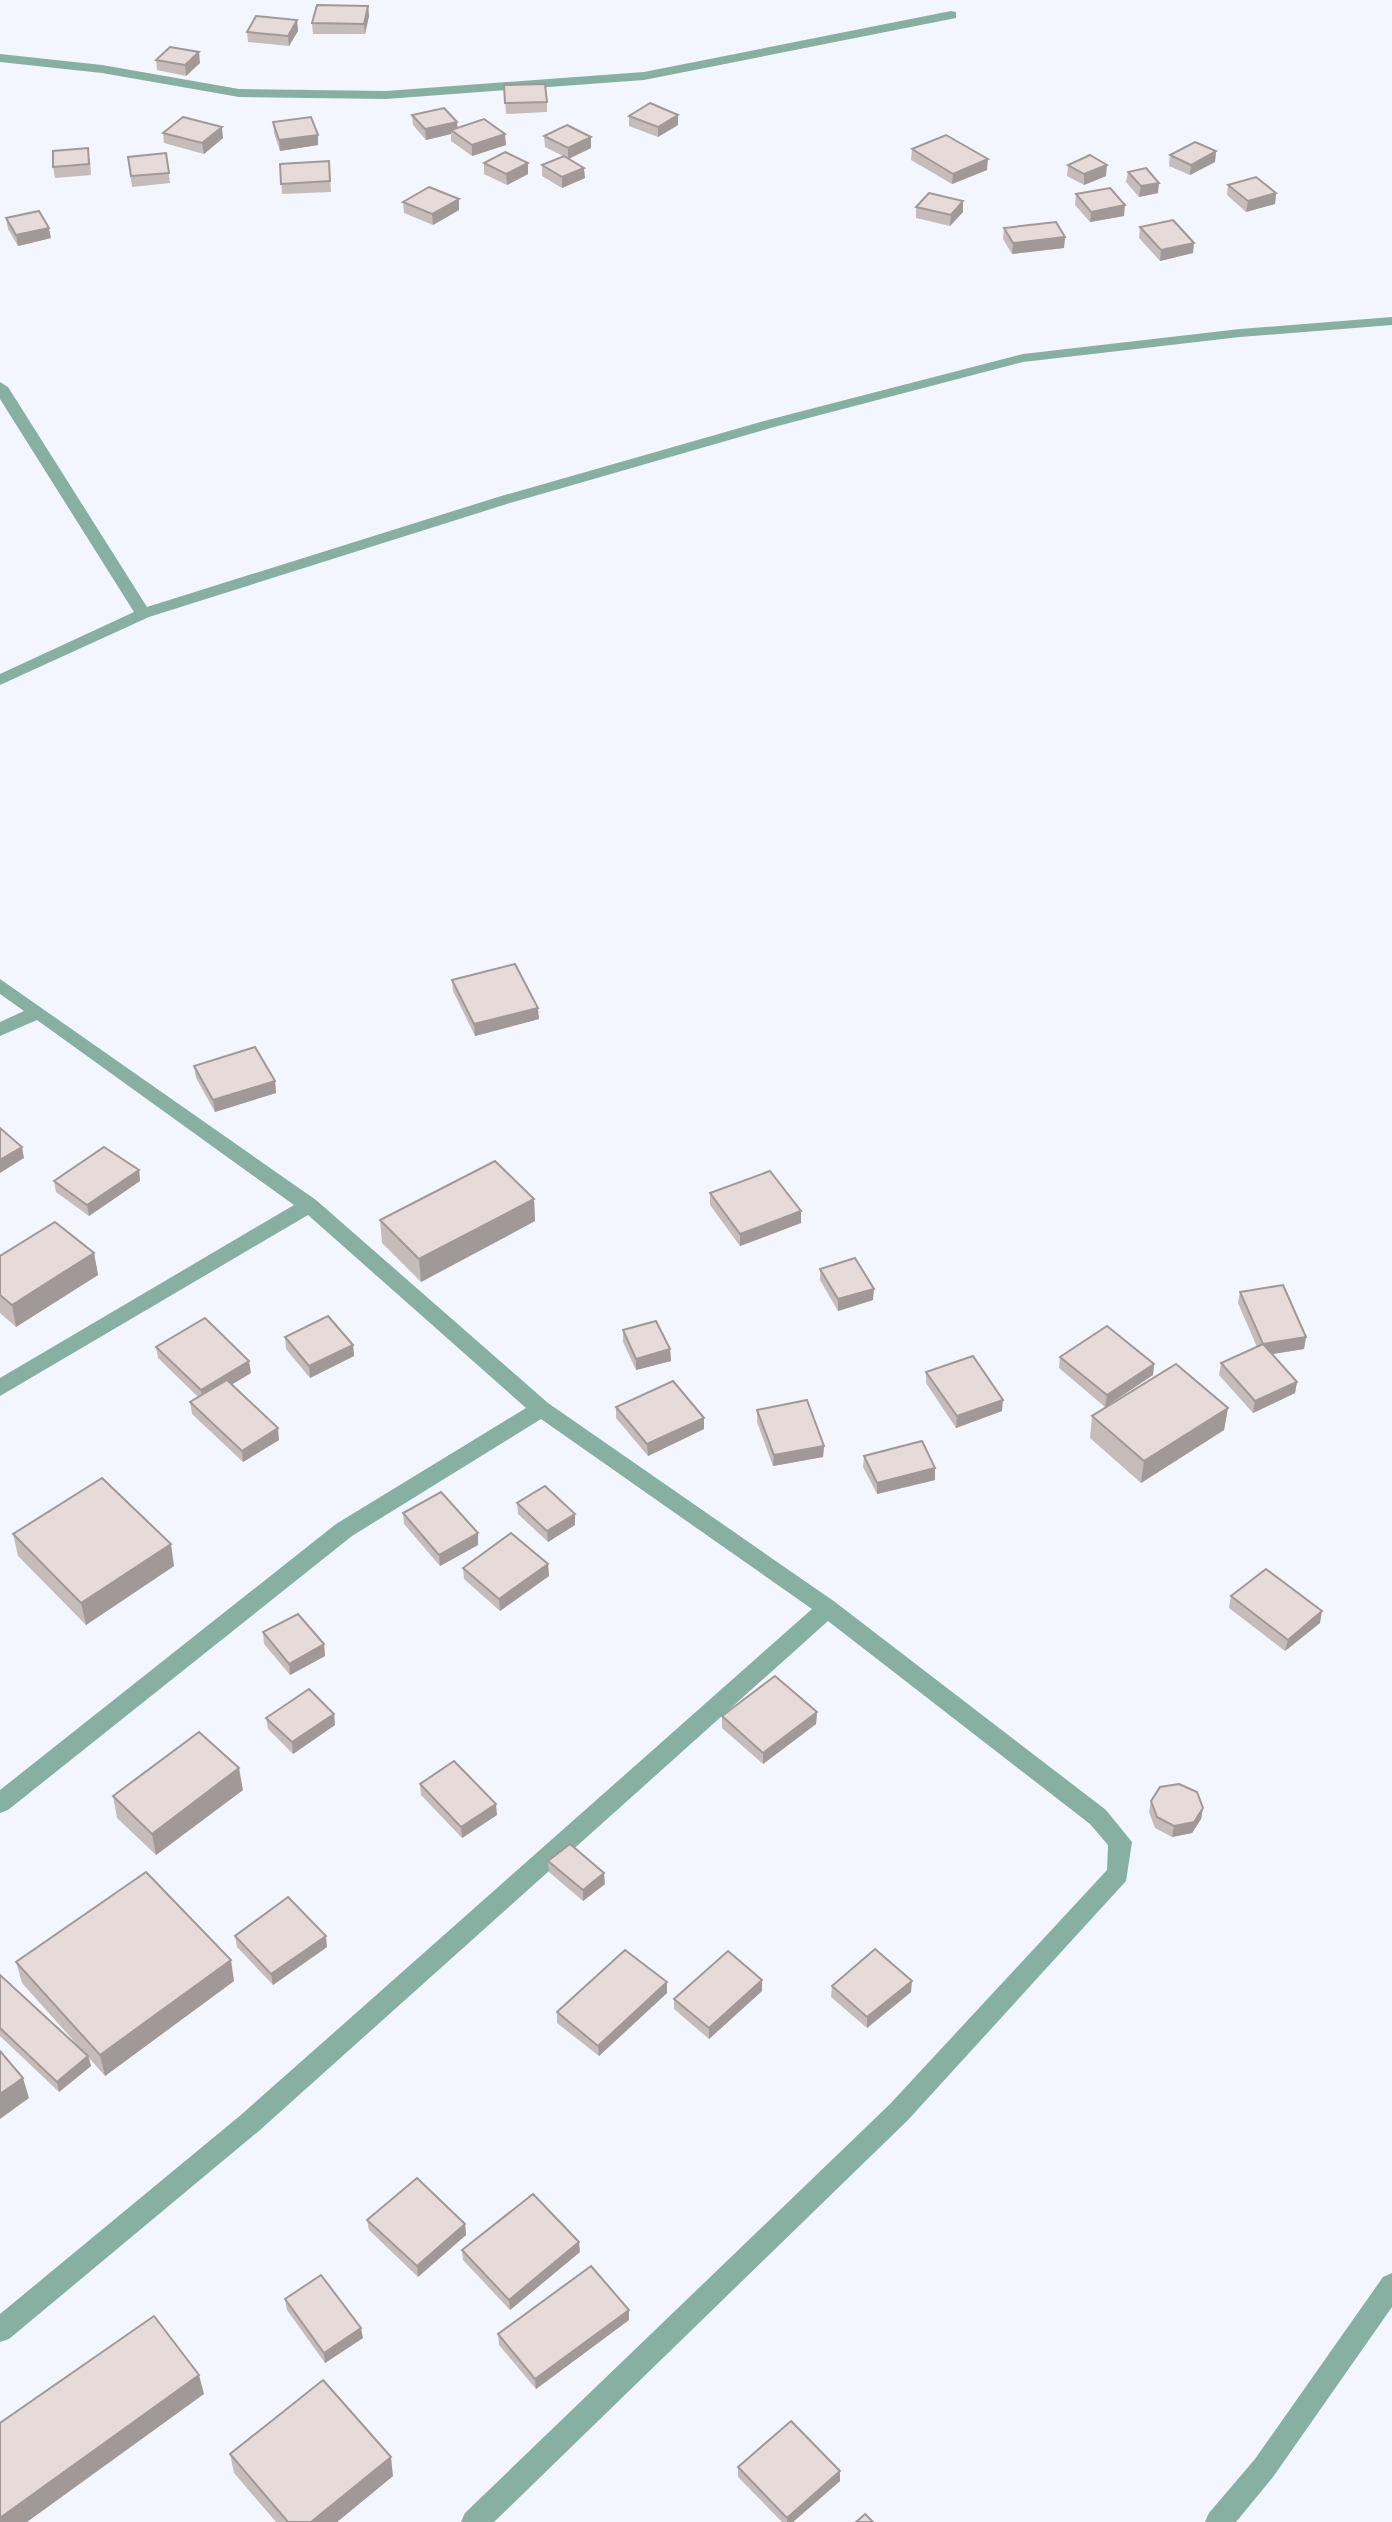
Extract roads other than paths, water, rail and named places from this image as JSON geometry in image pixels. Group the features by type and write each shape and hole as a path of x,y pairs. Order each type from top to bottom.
{"street":[{"path":"0,58 102,69 239,93 386,95 644,76 951,15"},
{"path":"0,680 143,614 504,500 769,424 1023,358 1240,333 1392,321"},
{"path":"0,387 143,614"},
{"path":"0,985 309,1205 541,1409 827,1608 1098,1817 1120,1842 1118,1874 899,2112 475,2522"},
{"path":"0,1030 36,1013"},
{"path":"0,1388 309,1205"},
{"path":"0,1803 344,1530 541,1409"},
{"path":"0,2330 251,2122 827,1608"},
{"path":"1219,2522 1264,2468 1392,2285"}]}
